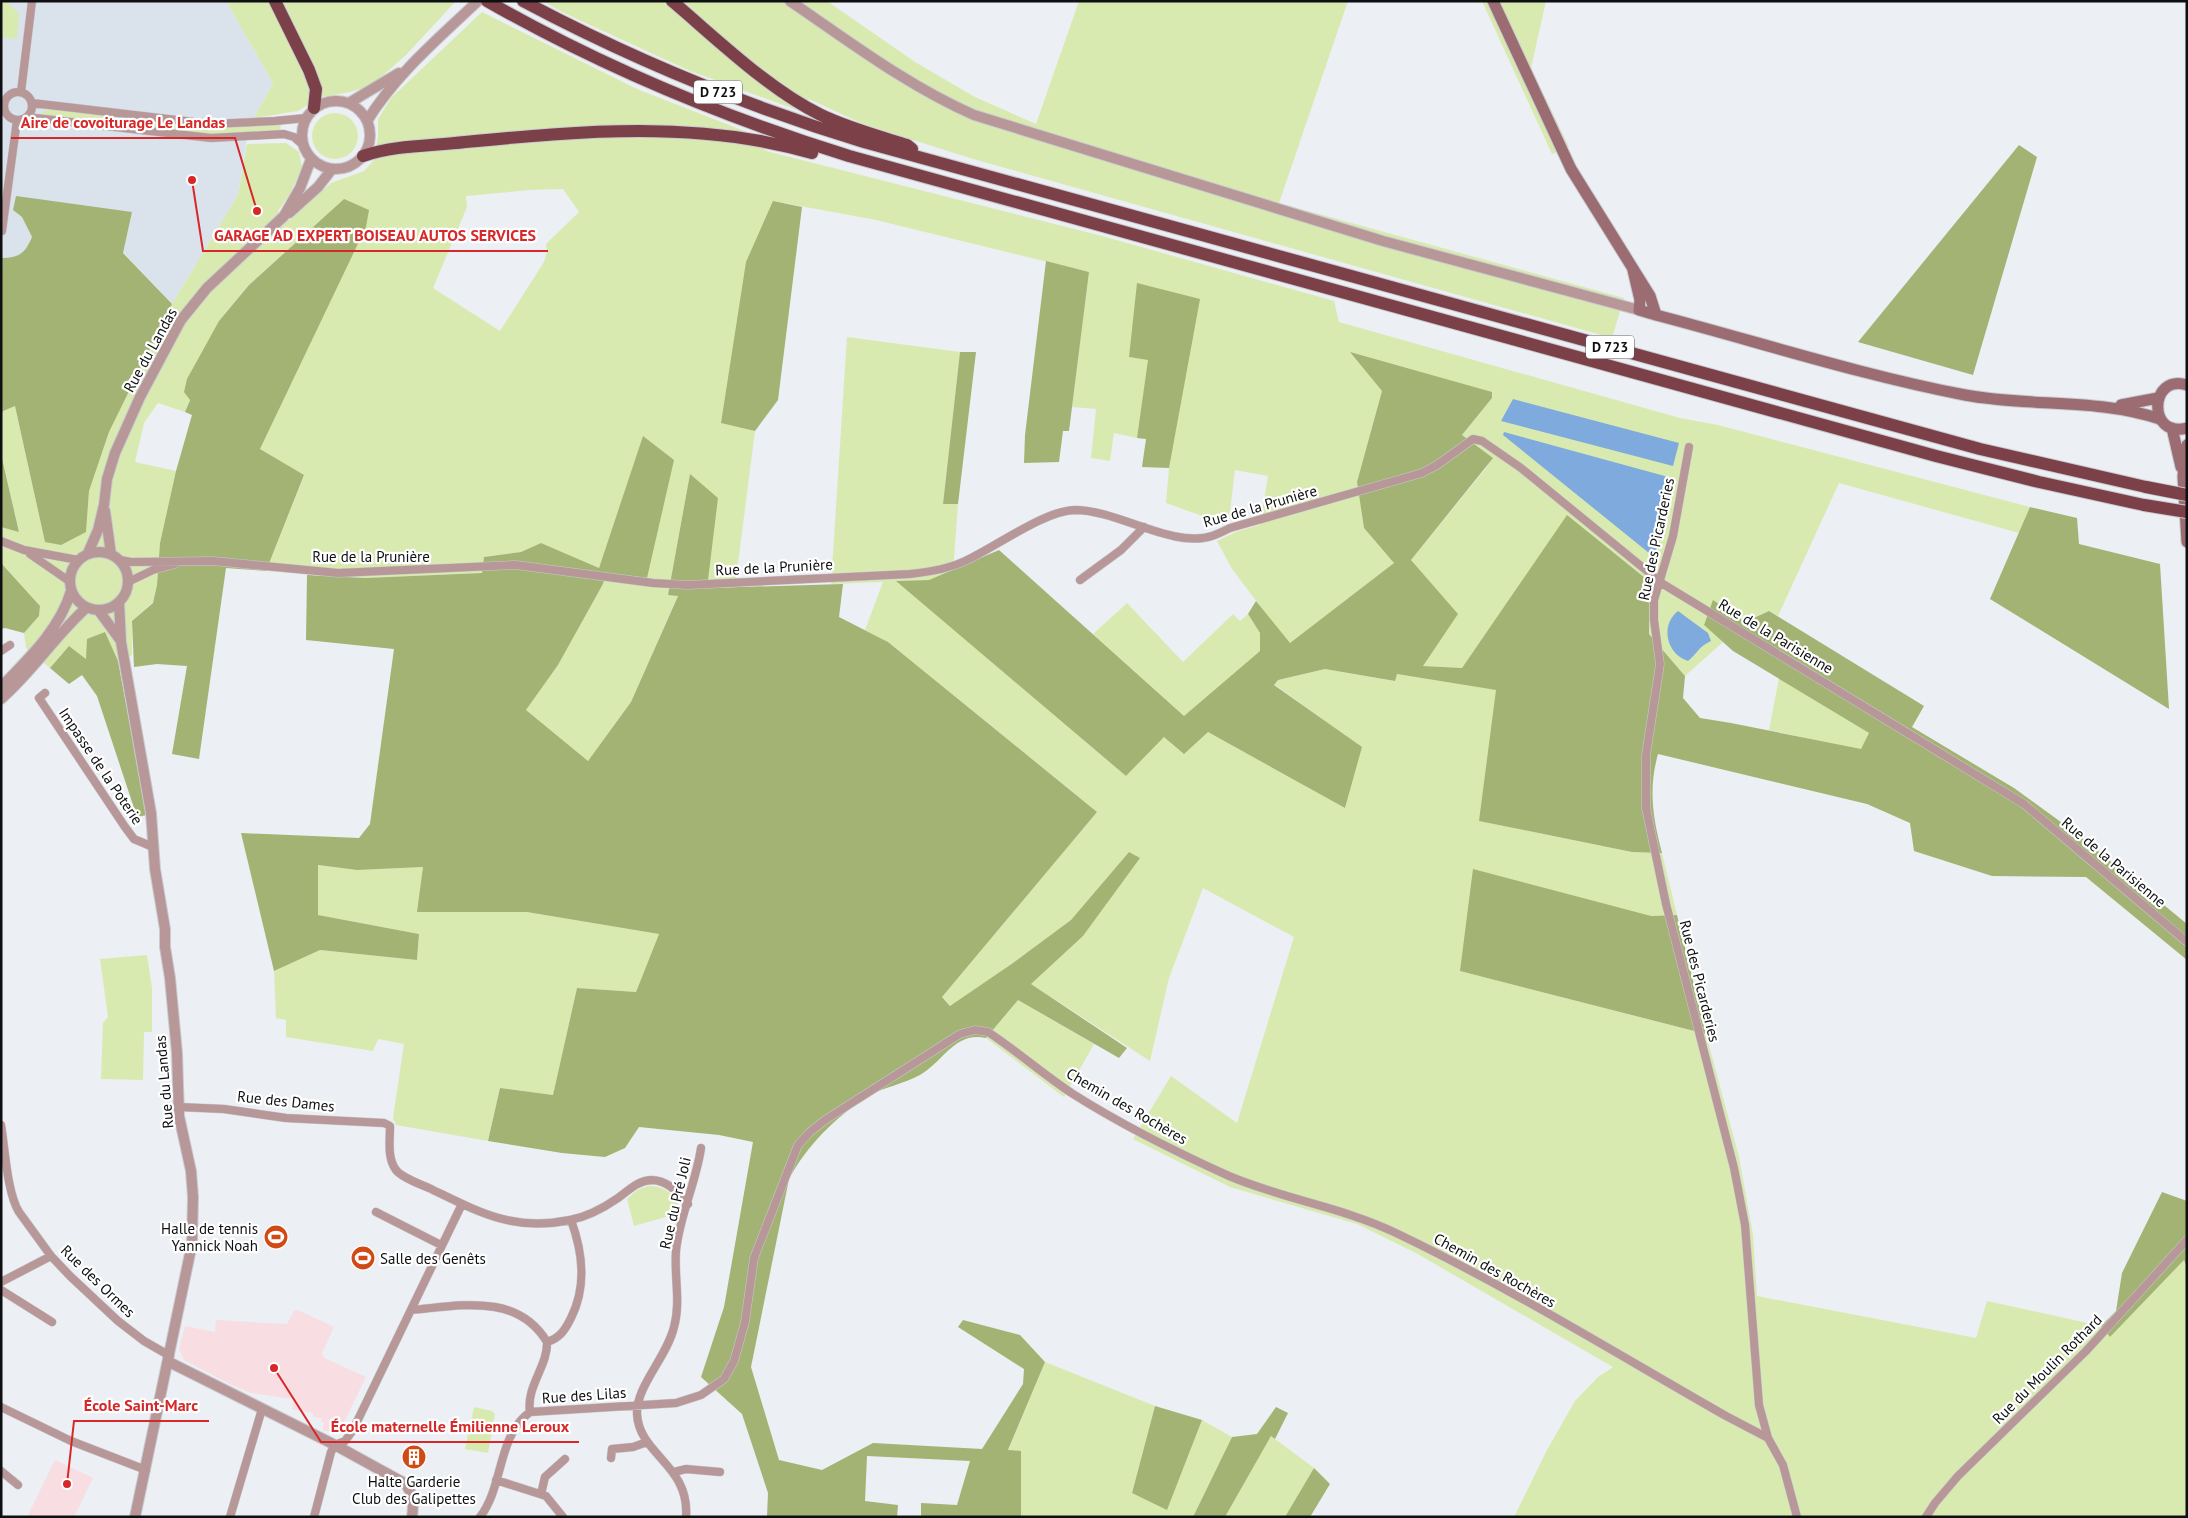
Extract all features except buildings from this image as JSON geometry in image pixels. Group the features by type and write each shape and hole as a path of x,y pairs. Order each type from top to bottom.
{"highway":[{"path":"276,1 316,89 310,113"},
{"name":"D 723","path":"487,1 564,43 658,86 748,122 849,156 1936,456 2039,482 2144,505 2187,512"},
{"name":"D 723","path":"523,1 639,59 721,93 828,131 1980,449 2187,495"},
{"path":"672,1 771,83 804,105 844,125 907,145 923,158"},
{"path":"363,156 373,152 399,149 589,131 624,130 713,134 770,143 832,158 849,156"}],"main road":[{"path":"1494,1 1571,169 1650,296 1656,315"},
{"path":"1633,270 1640,300 1640,310 1656,315 1912,383 1967,395 2022,403 2138,411 2160,419 2172,428 2187,428"},
{"path":"2100,407 2130,404 2158,398 2168,387 2176,384 2187,385"},
{"path":"2158,398 2157,412 2160,419"},
{"path":"2172,428 2183,476 2187,542"},
{"path":"2183,476 2187,445"}],"street":[{"path":"21,92 32,1"},
{"path":"367,121 379,102 408,67 478,1"},
{"path":"790,1 911,83 940,100 974,115 1383,241 1640,310"},
{"path":"349,103 408,67"},
{"path":"27,118 32,111 32,102 28,96 21,92 13,93 3,102 6,112 16,120 27,118 211,138 284,134 294,137 302,144 311,159 321,166 332,169 350,167 363,156 370,139 367,121 363,114 349,103 331,101 310,113 275,121 211,124 32,102"},
{"path":"302,144 301,135 310,113"},
{"path":"2,231 12,171 16,120"},
{"name":"Rue du Landas","path":"88,554 98,530 104,505 107,479 115,453 140,397 181,320 207,288 284,216 300,188 311,159"},
{"path":"284,216 318,188 332,169"},
{"name":"Rue de la Parisienne","path":"1339,498 1422,473 1437,465 1473,439 1482,441 1521,468 1659,580 2024,804 2187,942"},
{"name":"Rue des Picarderies","path":"1689,447 1673,536 1654,600 1654,620 1660,664 1646,755 1646,808 1666,904 1734,1168 1744,1216 1759,1405 1768,1438 1783,1465 1797,1517"},
{"name":"Rue de la Prunière","path":"115,557 130,562 213,561 338,573 516,565 653,584 688,585 934,572 963,562 1046,517 1075,510 1102,514 1186,538 1211,536 1230,528 1339,498"},
{"name":"Rue du Landas","path":"104,505 115,557"},
{"path":"1080,580 1121,550 1144,527"},
{"path":"1,541 24,550 78,560"},
{"path":"1,687 35,651 56,624 66,606 70,586 73,566 78,560 88,554 103,552 115,557 124,567 128,582 124,596 114,607 99,611 86,608 80,604 70,586 24,550"},
{"name":"Rue de la Prunière","path":"128,582 152,570 188,561"},
{"name":"Rue du Landas","path":"120,602 122,642 151,813 153,847 170,978 177,1053 178,1107 191,1171 194,1225 192,1244 169,1359 135,1517"},
{"path":"1,698 22,680 69,624 86,608"},
{"name":"Rue du Landas","path":"99,611 122,642"},
{"path":"1,651 10,645"},
{"name":"Impasse de la Poterie","path":"45,693 39,698 134,839 153,847"},
{"name":"Chemin des Rochères","path":"637,1405 676,1403 689,1400 712,1389 724,1379 734,1361 745,1322 754,1258 794,1152 810,1132 824,1120 960,1034 975,1030 988,1032 1073,1093 1140,1132 1228,1175 1262,1189 1364,1218 1394,1232 1471,1270 1726,1416 1768,1438"},
{"name":"Rue des Dames","path":"178,1107 224,1109 286,1118 384,1123 390,1126 390,1160 397,1172 462,1204"},
{"name":"Rue des Ormes","path":"1,1125 14,1205 51,1256 118,1321 169,1359"},
{"name":"Rue du Pré Joli","path":"637,1405 641,1391 669,1344 674,1327 677,1300 676,1251 698,1172 701,1148"},
{"path":"314,1517 325,1468 335,1445 345,1441 353,1430 462,1204 510,1222 535,1225 572,1220 602,1208 635,1185 645,1181 658,1181 673,1188 688,1204"},
{"path":"376,1212 441,1245"},
{"path":"547,1342 560,1335 566,1327 575,1310 581,1289 582,1260 572,1220"},
{"name":"Rue du Moulin Rothard","path":"1926,1517 1935,1503 1958,1476 2086,1351 2187,1240"},
{"path":"1,1282 51,1256"},
{"path":"1,1290 52,1322"},
{"path":"412,1310 472,1304 500,1308 523,1318 542,1333 547,1342 547,1351 532,1384 528,1401 530,1412"},
{"path":"169,1359 262,1410 335,1445 406,1484 414,1501 412,1517"},
{"path":"637,1405 638,1422 647,1442 674,1472 680,1483 687,1506 686,1517"},
{"name":"Rue des Lilas","path":"480,1517 492,1494 510,1438 520,1419 530,1412 637,1405"},
{"path":"1,1407 71,1441 146,1470"},
{"path":"230,1517 262,1410"},
{"path":"611,1458 612,1449 633,1447 647,1442"},
{"path":"541,1494 545,1477 565,1458"},
{"path":"674,1472 686,1469 720,1472"},
{"path":"1,1471 18,1485"},
{"path":"496,1480 546,1496 564,1517"}],"shaded area":[{"path":"1,1 226,1 273,83 249,127 238,195 172,304 123,252 132,212 13,210 22,217 32,237 26,250 14,258 1,258"},
{"path":"298,1310 334,1327 322,1353 324,1358 366,1377 343,1424 334,1431 323,1431 324,1422 321,1422 322,1418 313,1417 313,1413 292,1409 293,1399 251,1393 232,1385 184,1360 179,1349 185,1326 215,1332 216,1320 287,1324 294,1311"},
{"path":"55,1460 93,1478 74,1517 27,1517"}],"green space":[{"path":"1,1 7,1 19,14 17,39 1,37"},
{"path":"226,1 456,1 406,55 370,87 321,97 298,111 254,118 273,83"},
{"path":"543,1 827,1 915,62 975,97 1036,124 1079,1 1348,1 1279,203 1624,298 1612,338 973,159 863,124 809,99 800,111 690,71 562,12"},
{"path":"1482,1 1546,1 1531,68 1569,147 1552,154"},
{"path":"482,12 637,89 752,134 766,151 1102,236 1334,301 1339,322 1680,418 1718,425 2030,507 2019,533 1839,483 1778,616 1769,611 1745,622 1713,601 1704,625 1723,642 1685,676 1649,634 1650,582 1567,516 1462,668 1423,666 1457,614 1411,560 1486,468 1492,458 1462,435 1492,398 1351,353 1382,391 1357,482 1364,528 1394,563 1289,644 1232,569 1217,541 1238,531 1260,525 1268,476 1235,470 1229,520 1205,517 1166,503 1169,468 1149,360 1137,438 1114,433 1110,461 1091,458 1096,409 1072,407 1089,272 876,220 773,201 721,422 755,431 735,587 706,588 707,582 690,474 668,595 678,595 631,702 588,761 526,710 558,665 603,584 606,572 647,578 643,437 599,568 541,543 521,552 484,557 482,573 365,578 266,571 304,476 260,449 366,227 344,199 249,285 219,321 185,412 158,403 144,423 135,462 176,471 160,543 157,585 153,602 132,621 132,655 118,661 104,632 86,659 69,646 50,668 26,648 24,633 39,616 40,606 1,563 1,527 19,531 1,454 1,412 15,406 45,542 86,532 89,491 109,432 172,304 238,195 247,144 286,143 299,152 302,167 290,194 278,211 290,220 331,183 364,171 374,160 378,137 378,119 391,98","holes":["563,189 579,212 546,244 547,252 544,262 500,331 433,288 467,207 466,196"]},
{"path":"50,109 213,128 281,124 280,131 214,136 46,117 42,114"},
{"path":"331,113 339,113 348,117 354,123 358,136 354,149 348,155 339,159 331,159 322,155 316,149 312,140 312,132 316,123 322,117"},
{"path":"2019,145 2037,157 1973,375 1858,342"},
{"path":"16,196 132,212 123,253 172,304 109,432 89,491 86,532 61,545 45,542 15,406 1,412 1,258 21,254 32,237 22,217 13,210"},
{"path":"344,199 369,210 366,227 260,449 304,475 266,571 226,568 199,759 172,754 187,666 157,664 134,667 132,621 153,603 157,585 160,543 176,471 192,415 185,412 190,400 184,392 187,379 219,321 249,285"},
{"path":"773,201 802,207 778,400 755,431 721,423 746,262"},
{"path":"1046,261 1089,272 1069,431 1063,431 1059,462 1024,463 1025,435"},
{"path":"1137,283 1200,299 1169,468 1142,467 1146,439 1137,438 1148,360 1129,357"},
{"path":"847,337 960,352 943,503 958,504 953,571 929,580 897,581 1126,776 1164,737 1208,732 1345,808 1361,747 1274,684 1278,680 1325,669 1394,681 1397,674 1497,690 1480,821 1632,852 1662,853 1677,915 1651,916 1460,971 1706,1034 1739,1157 1753,1235 1757,1296 1976,1338 1987,1301 2101,1326 2110,1337 2184,1260 2187,1268 2187,1517 1514,1517 1547,1450 1575,1401 1598,1377 1613,1367 1416,1253 1357,1224 1230,1187 1133,1139 1171,1076 1237,1123 1294,937 1203,888 1169,978 1150,1061 1031,984 1083,936 1139,858 1129,852 1071,920 951,1006 942,997 1097,812 888,642 865,630 883,582 831,584"},
{"path":"960,352 976,352 958,504 943,504"},
{"path":"1350,352 1492,392 1492,398 1462,435 1493,458 1411,560 1458,614 1423,666 1462,668 1567,515 1650,582 1649,634 1685,676 1683,698 1700,718 1861,749 1869,733 1733,651 1704,625 1713,600 1745,622 1769,611 1924,706 1912,727 2014,788 2080,836 2187,924 2187,960 2086,877 1992,876 1914,851 1910,823 1867,804 1658,754 1652,792 1656,828 1662,853 1632,852 1479,821 1496,690 1397,674 1395,681 1325,669 1278,680 1274,685 1362,747 1345,808 1208,732 1184,754 1164,737 1126,776 896,581 929,580 999,550 1184,716 1260,651 1260,633 1248,614 1256,601 1290,643 1394,563 1364,528 1357,482 1382,391"},
{"path":"643,436 674,460 647,578 606,573 603,584 558,665 526,710 588,761 631,702 678,596 668,595 690,474 718,498 707,588 843,584 839,617 888,642 1097,812 942,997 950,1006 1071,920 1129,852 1140,858 1083,936 1031,984 1127,1048 1119,1058 1018,1000 986,1038 975,1037 958,1043 920,1075 867,1097 844,1113 813,1143 789,1179 751,1367 779,1460 822,1470 873,1443 982,1449 1023,1384 1024,1369 958,1327 963,1320 1020,1335 1045,1362 1008,1450 1021,1451 1021,1517 921,1517 921,1503 957,1505 970,1461 867,1456 865,1501 898,1505 897,1517 767,1517 768,1493 742,1414 701,1377 724,1307 753,1142 719,1135 639,1127 625,1148 605,1157 562,1153 488,1141 500,1088 553,1095 577,988 636,992 659,934 527,912 417,912 423,867 357,870 318,865 318,915 419,934 417,960 320,950 274,971 241,833 359,838 370,824 394,649 306,640 307,575 365,578 482,573 484,557 521,552 541,543 599,568"},
{"path":"1,454 19,532 1,527"},
{"path":"2030,507 2077,518 2079,544 2160,564 2169,709 1990,599"},
{"path":"1,563 40,606 39,616 24,633 5,628 1,629"},
{"path":"1127,603 1183,662 1233,614 1240,621 1248,614 1260,633 1260,651 1184,716 1093,634"},
{"path":"105,632 118,661 147,815 137,817 97,696 82,675 69,684 50,668 69,646 86,659 87,639"},
{"path":"1779,678 1869,733 1861,750 1769,730"},
{"path":"317,865 357,870 423,867 418,912 527,912 659,934 636,992 577,988 553,1095 500,1088 488,1141 396,1125 393,1118 404,1044 378,1039 373,1051 286,1037 286,1020 276,1018 274,971 320,950 417,960 419,934 318,915"},
{"path":"1473,869 1651,916 1677,915 1706,1034 1460,971"},
{"path":"147,955 152,988 152,1032 144,1032 143,1080 101,1079 103,1023 108,1017 100,959"},
{"path":"1018,1000 1094,1044 1064,1097 986,1038"},
{"path":"648,1186 660,1187 670,1193 677,1201 680,1213 634,1226 627,1199 637,1190"},
{"path":"2162,1192 2187,1201 2187,1268 2184,1260 2110,1337 2101,1326 2116,1311 2122,1273"},
{"path":"1045,1362 1155,1406 1132,1492 1167,1509 1202,1420 1232,1437 1193,1517 1021,1517 1021,1452 1008,1451"},
{"path":"1155,1406 1202,1420 1167,1510 1132,1493"},
{"path":"474,1407 492,1411 495,1414 488,1453 465,1449"},
{"path":"1276,1407 1288,1413 1275,1439 1271,1436 1225,1517 1193,1517 1232,1437 1257,1434"},
{"path":"1271,1436 1314,1468 1285,1517 1225,1517"},
{"path":"1314,1468 1330,1484 1310,1517 1285,1517"}],"water":[{"path":"1513,399 1679,443 1673,466 1501,421"},
{"path":"1504,432 1672,478 1664,525 1654,557 1503,435"},
{"path":"1678,611 1708,633 1711,641 1688,661 1675,652 1670,646 1668,639 1667,631 1669,624 1672,617"}],"place":[{"name":"GARAGE AD EXPERT BOISEAU AUTOS SERVICES","path":"192,180"},
{"name":"Aire de covoiturage Le Landas","path":"257,211"},
{"name":"Halle de tennis Yannick Noah","path":"276,1237"},
{"name":"Salle des Genêts","path":"363,1258"},
{"name":"École maternelle Émilienne Leroux","path":"274,1368"},
{"name":"Halte Garderie Club des Galipettes","path":"414,1457"},
{"name":"École Saint-Marc","path":"67,1484"}]}
